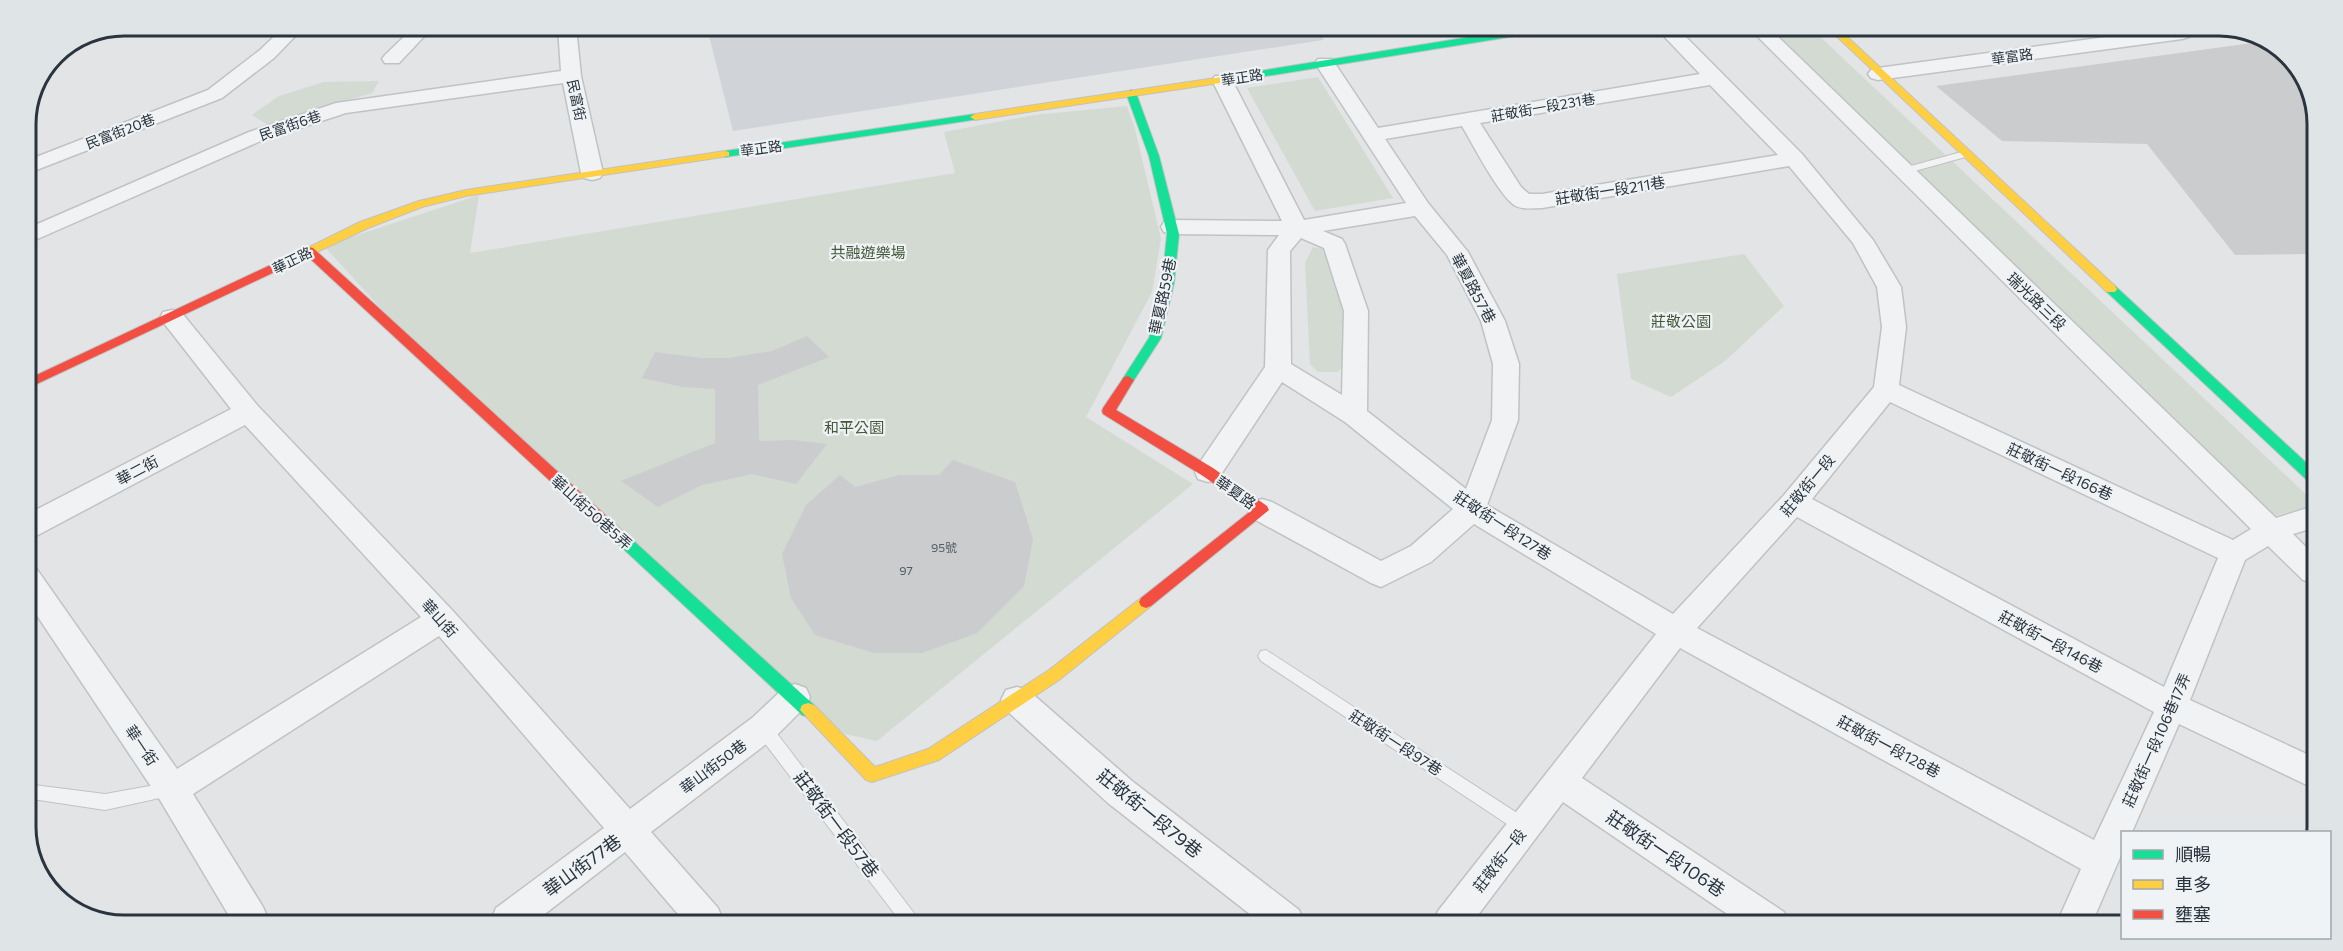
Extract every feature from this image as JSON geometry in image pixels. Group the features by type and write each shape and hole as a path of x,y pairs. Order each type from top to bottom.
{"street":[{"name":"民富街20巷","path":"36,164 215,94 267,54 286,36"},
{"path":"392,59 415,36"},
{"name":"民富街","path":"568,36 571,76 592,172"},
{"name":"華正路","path":"36,380 172,318 364,225 419,204 466,193 592,172 1222,80 1495,36"},
{"path":"1674,36 1794,159 1862,240 1889,287 1894,327 1886,389"},
{"name":"瑞光路三段","path":"1766,36 2307,566"},
{"path":"1840,36 1878,74 2307,472"},
{"name":"華富路","path":"1878,74 2160,36"},
{"name":"華夏路57巷","path":"1325,63 1420,208 1457,252 1493,321 1506,364 1505,420 1472,509"},
{"name":"民富街6巷","path":"36,233 256,136 343,108 571,76"},
{"name":"莊敬街一段231巷","path":"1371,135 1714,78"},
{"path":"1222,80 1296,228 1334,244 1356,311 1354,415"},
{"name":"華夏路59巷","path":"1131,93 1154,156 1173,234 1168,283 1155,338 1108,411 1208,472"},
{"name":"莊敬街一段211巷","path":"1468,120 1513,191 1523,201 1542,201 1794,159"},
{"path":"1172,227 1296,228 1420,208"},
{"path":"1278,368 1280,250 1296,228"},
{"name":"華山街50巷5弄","path":"309,251 795,697 872,775"},
{"name":"華山街","path":"172,318 248,412 442,619 702,915"},
{"name":"莊敬街一段127巷","path":"1278,368 1354,415 1472,509 1676,631"},
{"name":"華夏路","path":"872,775 933,755 1054,675 1262,510 1208,472 1278,368"},
{"name":"莊敬街一段","path":"1456,915 1676,631 1794,502 1886,389"},
{"name":"莊敬街一段166巷","path":"1886,389 2234,553"},
{"name":"華二街","path":"36,523 248,412"},
{"name":"莊敬街一段146巷","path":"1794,502 2172,706 2307,770"},
{"path":"1262,510 1381,575 1420,554 1472,509"},
{"path":"2234,553 2272,530 2307,519"},
{"name":"莊敬街一段106巷17弄","path":"2078,915 2172,706 2234,553"},
{"name":"華一街","path":"36,591 172,789 248,915"},
{"path":"172,789 442,619"},
{"name":"莊敬街一段128巷","path":"1676,631 2102,862"},
{"name":"華山街50巷","path":"627,831 763,728 795,697"},
{"name":"莊敬街一段79巷","path":"1017,700 1120,792 1278,915"},
{"name":"莊敬街一段106巷","path":"1560,782 1759,915"},
{"name":"華山街77巷","path":"515,915 627,831"}],"lane":[{"path":"1904,171 1965,154"},
{"name":"莊敬街一段97巷","path":"1266,656 1525,827"},
{"name":"莊敬街一段57巷","path":"763,728 906,915"},
{"path":"36,792 105,802 172,789"}],"shaded area":[{"path":"709,36 1323,36 1323,40 733,131"}],"green space":[{"path":"1777,36 1819,36 2307,495 2307,507 2268,518"},
{"path":"1318,77 1393,198 1315,211 1247,88"},
{"path":"379,81 372,93 321,108 280,128 268,125 252,115 279,96 324,82"},
{"name":"和平公園","path":"1127,106 1135,129 1161,239 1152,292 1086,417 1193,484 877,741 845,734 387,315 324,246 479,195 470,253 955,173 944,132 1034,115"},
{"path":"1313,247 1322,249 1339,292 1345,366 1337,372 1318,372 1310,364 1305,263"},
{"name":"莊敬公園","path":"1744,254 1784,306 1725,361 1671,397 1631,379 1617,274"}],"building":[{"path":"2253,43 2273,54 2289,70 2305,107 2307,118 2307,254 2235,255 2147,144 2002,141 1936,86"},
{"path":"807,336 829,357 758,385 759,441 794,440 827,444 796,484 752,474 702,485 658,507 621,481 715,443 715,389 683,387 642,378 655,352 702,358 729,358 772,351"},
{"path":"953,460 1015,482 1033,539 1024,586 977,633 922,653 874,653 815,635 791,598 782,554 806,505 840,475 855,487 899,475 939,475"}],"traffic: fast":[{"path":"1229,79 1496,36"},
{"path":"1128,380 1155,338 1168,283 1173,234 1154,156 1131,93"},
{"path":"725,154 975,117"},
{"path":"2111,289 2307,471"},
{"path":"621,538 808,710"}],"traffic: slow":[{"path":"1840,36 2111,289"},
{"path":"975,117 1229,79"},
{"path":"279,265 364,225 419,204 466,193 725,154"},
{"path":"808,710 872,775 933,755 1054,675 1146,602"}],"traffic: jam":[{"path":"309,251 621,538"},
{"path":"36,380 279,265"},
{"path":"1128,380 1108,411 1208,472 1262,510 1146,602"}],"park label":[{"name":"共融遊樂場","path":"868,252"}]}
